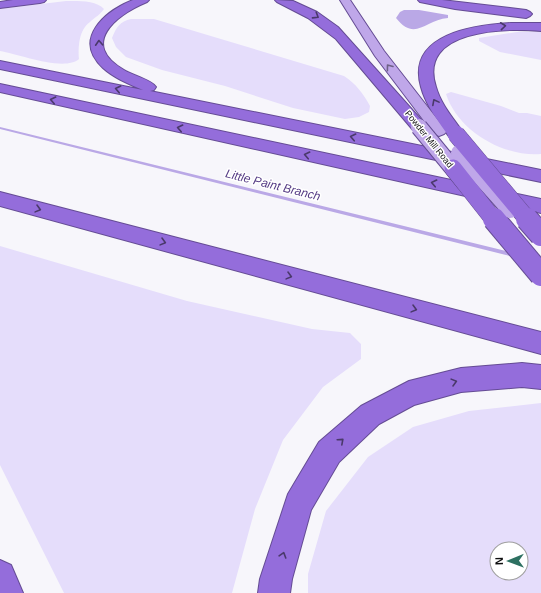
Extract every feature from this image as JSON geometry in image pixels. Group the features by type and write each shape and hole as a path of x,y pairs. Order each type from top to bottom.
{"highway":[{"path":"0,5 40,0"},
{"path":"143,0 119,11 106,22 99,33 97,45 102,58 114,70 148,87 176,96 293,125"},
{"path":"281,0 309,12 326,23 340,36 419,127"},
{"path":"424,0 455,6 541,16"},
{"path":"541,27 510,25 467,32 451,38 438,47 430,56 426,68 433,99 448,133 541,235"},
{"path":"0,65 541,176"},
{"path":"0,88 541,206"},
{"path":"391,145 541,170"},
{"path":"453,168 504,232 541,275"},
{"path":"0,199 541,343"},
{"path":"274,593 276,579 298,504 329,452 370,415 409,394 461,380 522,375 541,377"},
{"path":"0,576 7,593"}],"main road":[{"name":"Powder Mill Road","path":"332,0 364,55 419,127 453,168 541,266"},
{"name":"Powder Mill Road","path":"345,0 379,53 541,242"}],"shaded area":[{"path":"66,1 92,3 101,6 104,9 86,25 81,34 79,59 72,63 52,63 0,51 0,9"},
{"path":"404,10 419,10 448,15 448,18 433,22 420,28 409,28 403,25 396,18 400,12"},
{"path":"131,19 154,19 344,76 362,93 370,106 369,112 359,117 345,119 293,108 225,86 162,70 126,57 116,47 112,38 115,31 124,21"},
{"path":"517,32 541,32 541,60 500,52 479,41 479,38"},
{"path":"451,92 501,106 519,113 541,116 541,154 526,154 512,151 497,146 484,139 471,130 452,107 446,94"},
{"path":"0,246 187,301 312,329 350,333 361,344 361,359 323,387 283,440 255,509 232,593 64,593 0,465"},
{"path":"541,403 541,593 308,593 308,574 326,511 368,457 413,427 469,411"}],"waterway":[{"name":"Little Paint Branch","path":"0,128 514,255"}]}
